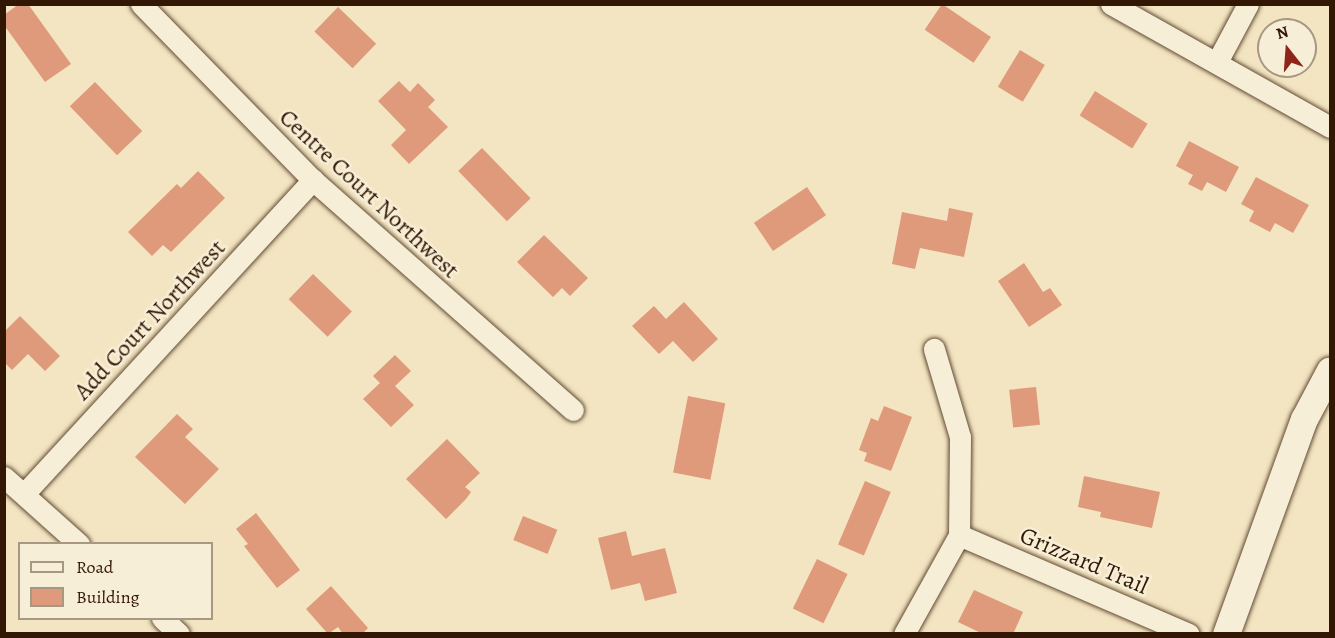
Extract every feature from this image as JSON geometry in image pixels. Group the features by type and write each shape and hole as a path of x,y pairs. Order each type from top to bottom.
{"street":[{"name":"Centre Court Northwest","path":"141,4 313,180 573,410"},
{"path":"1111,4 1330,127"},
{"path":"1217,62 1248,4"},
{"name":"Add Court Northwest","path":"24,494 313,180"},
{"path":"904,633 959,535 960,437 934,349"},
{"path":"1226,633 1304,419 1330,370"},
{"path":"4,477 78,542"},
{"name":"Grizzard Trail","path":"959,535 1189,633"},
{"path":"164,620 179,633"}],"building":[{"path":"19,4 28,4 71,64 45,82 4,25 4,15"},
{"path":"942,4 991,37 974,63 925,30"},
{"path":"338,7 376,44 353,68 314,31"},
{"path":"1020,50 1045,65 1023,102 998,87"},
{"path":"399,81 410,92 418,83 435,100 428,107 448,127 409,164 391,145 406,130 378,101"},
{"path":"95,82 142,131 117,155 70,106"},
{"path":"1095,91 1148,124 1132,148 1080,116"},
{"path":"1189,141 1239,167 1226,192 1207,182 1202,191 1188,184 1193,175 1176,166"},
{"path":"482,148 531,198 507,221 458,171"},
{"path":"198,171 225,198 171,252 163,245 152,256 128,232 177,184 181,188"},
{"path":"1256,177 1309,205 1293,233 1275,223 1270,232 1249,221 1254,211 1241,204"},
{"path":"807,187 826,215 773,251 754,223"},
{"path":"949,208 973,213 964,257 920,248 915,269 892,264 902,212 947,221"},
{"path":"544,235 588,278 570,296 562,288 553,297 517,262"},
{"path":"1024,263 1043,292 1050,288 1062,305 1029,327 998,281"},
{"path":"313,274 352,312 328,337 289,299"},
{"path":"684,302 718,339 693,362 673,341 659,354 632,326 654,306 666,319"},
{"path":"20,316 60,356 45,371 28,354 12,370 4,362 4,332"},
{"path":"395,355 411,371 395,386 414,405 391,427 363,399 380,383 373,376"},
{"path":"1036,387 1040,425 1013,428 1009,390"},
{"path":"688,396 725,403 710,480 673,473"},
{"path":"884,406 912,417 891,471 864,461 867,453 859,450 871,418 878,421"},
{"path":"177,414 193,429 185,437 219,469 185,504 135,457"},
{"path":"447,439 480,473 465,487 471,492 466,499 446,519 406,479"},
{"path":"1084,476 1160,492 1152,528 1100,517 1101,512 1078,507"},
{"path":"865,481 891,492 864,555 838,545"},
{"path":"256,513 300,570 277,588 244,546 248,544 236,529"},
{"path":"523,516 557,530 548,554 513,540"},
{"path":"626,531 632,556 665,548 677,593 645,601 640,583 611,590 598,538"},
{"path":"817,559 848,574 823,623 793,608"},
{"path":"331,586 368,628 362,634 343,634 338,627 328,634 306,609"},
{"path":"974,590 1023,612 1013,634 983,634 958,622"}]}
